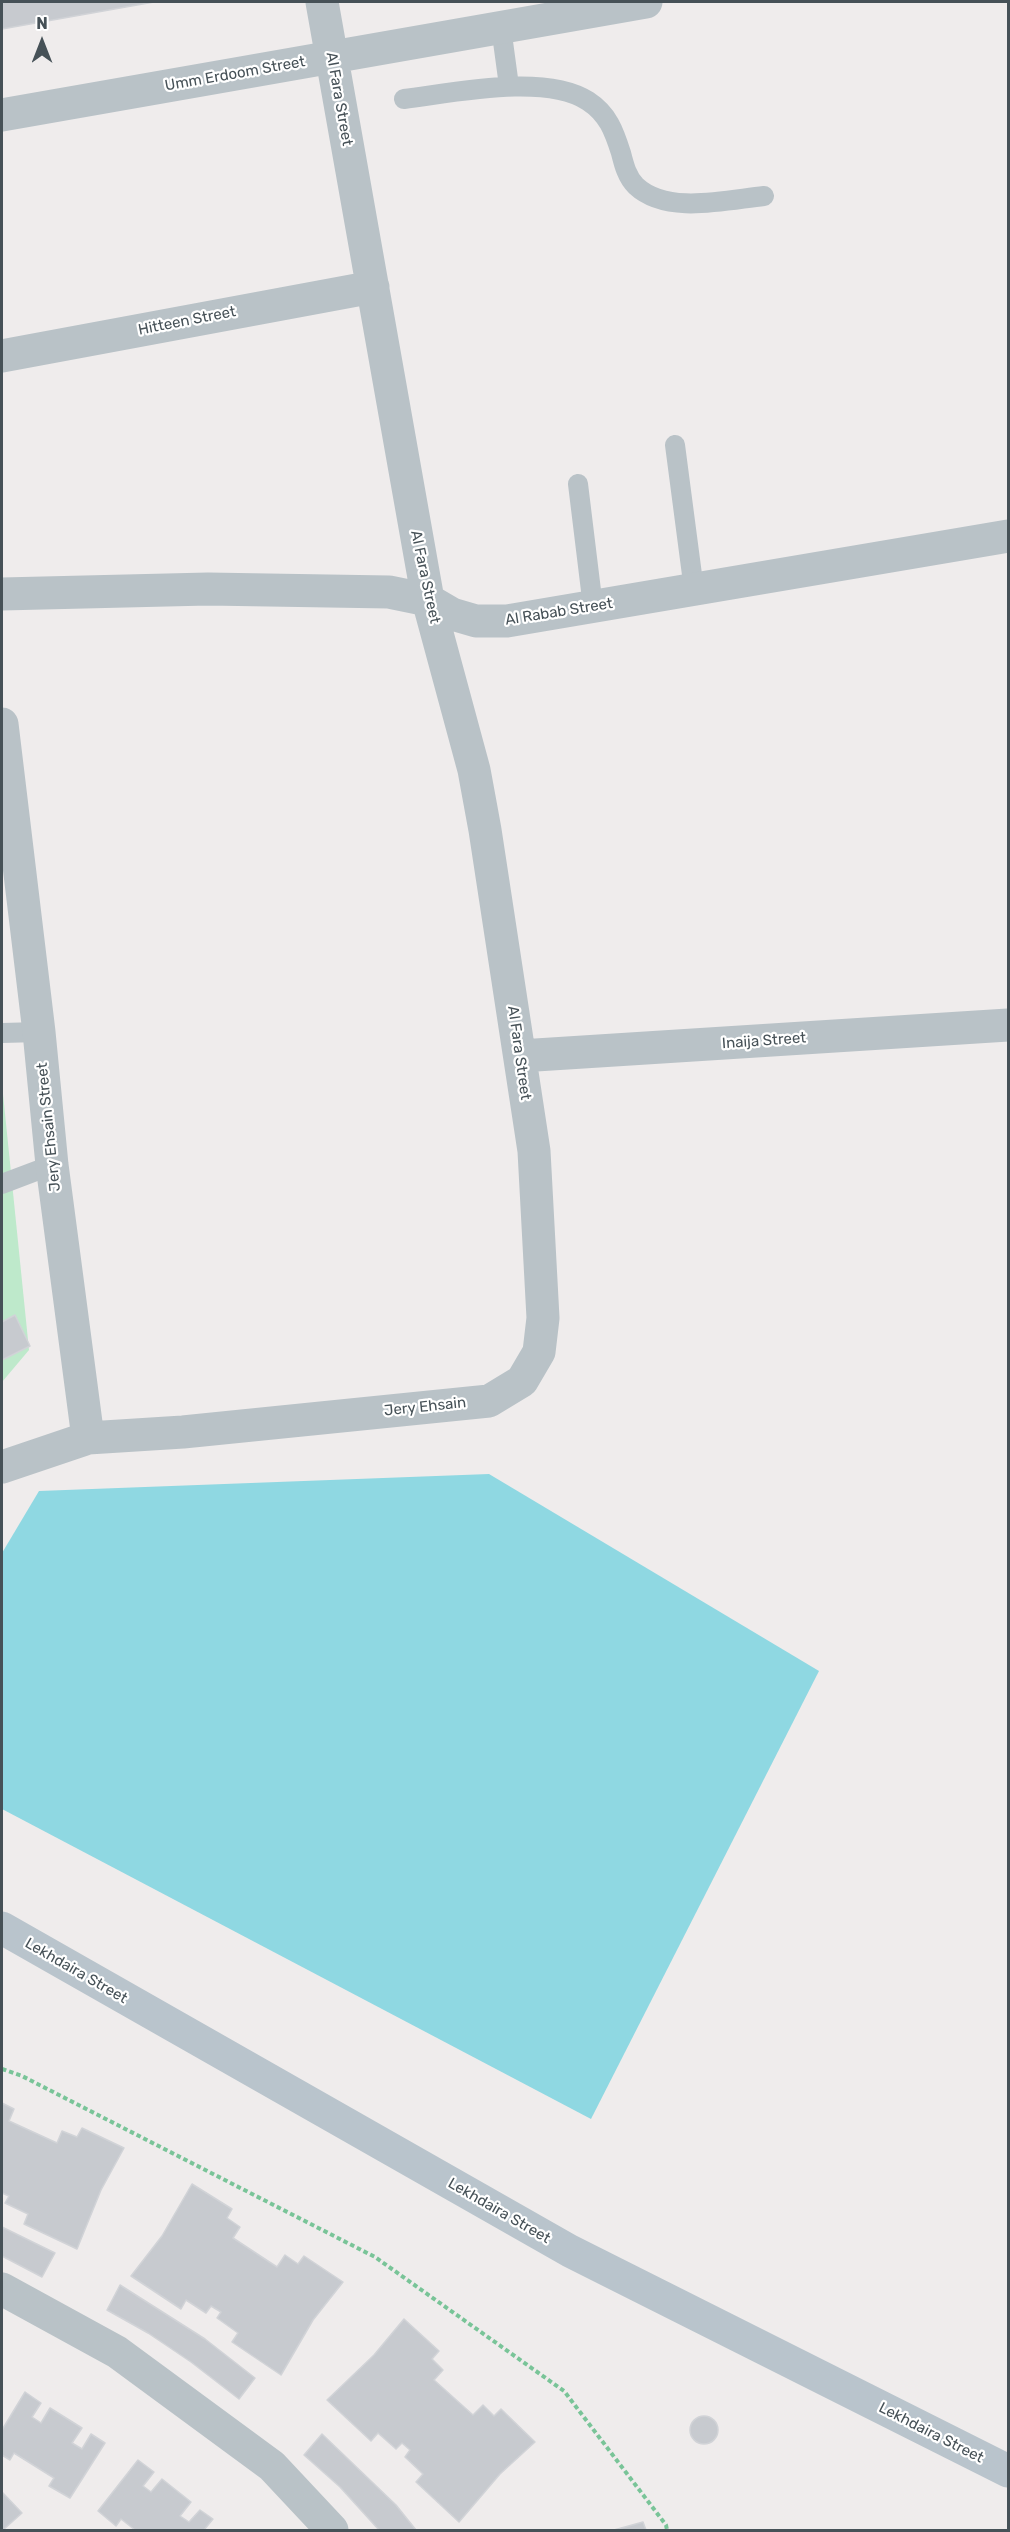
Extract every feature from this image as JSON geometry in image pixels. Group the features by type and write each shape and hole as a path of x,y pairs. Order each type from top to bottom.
{"street":[{"name":"Al Fara Street","path":"322,2 428,600 474,770 534,1151"},
{"name":"Umm Erdoom Street","path":"2,115 646,2"},
{"name":"Hitteen Street","path":"2,356 373,287"},
{"name":"Al Rabab Street","path":"2,594 208,589 389,592 428,600 452,614 476,621 507,621 1008,536"},
{"name":"Jery Ehsain Street","path":"2,724 39,1032 52,1165 88,1438"},
{"name":"Inaija Street","path":"520,1056 1008,1025"},
{"name":"Jery Ehsain","path":"88,1438 183,1432 489,1401 522,1381 539,1352 543,1318 534,1151"},
{"path":"2,1467 88,1438"},
{"name":"Lekhdaira Street","path":"2,1928 570,2251 1008,2471"},
{"path":"2,2289 126,2359 272,2466 332,2530"}],"lane":[{"path":"501,27 509,86"},
{"path":"404,99 509,86 553,89 586,100 607,117 627,173 637,186 655,197 678,204 764,196"},
{"path":"675,445 694,590"},
{"path":"578,484 593,607"},
{"path":"2,1033 39,1032"},
{"path":"2,1184 52,1165"}],"path":[{"path":"2,2069 22,2076 375,2257 564,2391 666,2525 667,2530"}],"green space":[{"path":"2,1084 29,1350 2,1382"}],"water":[{"path":"489,1474 819,1671 591,2119 2,1809 2,1553 39,1491"}],"building":[{"path":"2,2 154,2 2,29"},
{"path":"15,1315 30,1346 2,1360 2,1322"},
{"path":"2,2103 14,2109 9,2121 57,2143 62,2131 77,2137 82,2128 124,2148 101,2190 77,2249 24,2224 28,2214 5,2203 9,2196 2,2193"},
{"path":"192,2184 232,2209 227,2218 240,2227 233,2238 277,2267 285,2255 298,2264 304,2256 343,2282 313,2320 281,2375 232,2342 238,2333 217,2318 221,2312 211,2306 206,2313 186,2300 181,2309 131,2276 162,2236"},
{"path":"2,2227 55,2253 42,2277 2,2256"},
{"path":"120,2285 205,2339 255,2378 239,2399 148,2333 107,2310"},
{"path":"404,2319 439,2351 432,2359 443,2370 434,2380 473,2415 483,2405 494,2416 501,2409 535,2442 500,2474 459,2522 416,2482 423,2474 405,2457 410,2450 402,2443 396,2449 378,2433 371,2441 327,2400 374,2355"},
{"path":"25,2392 41,2403 32,2417 41,2423 50,2408 82,2428 72,2443 82,2449 91,2434 105,2443 70,2498 49,2486 54,2478 14,2453 10,2460 2,2455 2,2430"},
{"path":"704,2416 714,2420 718,2430 714,2440 704,2444 694,2440 690,2430 694,2420"},
{"path":"322,2434 396,2505 416,2530 379,2530 340,2487 304,2455"},
{"path":"138,2460 154,2472 143,2486 151,2492 162,2479 191,2502 180,2516 189,2522 200,2510 213,2519 204,2530 135,2530 121,2519 116,2526 98,2511"},
{"path":"2,2492 22,2513 3,2530 2,2530"},
{"path":"643,2522 646,2530 614,2530"}]}
